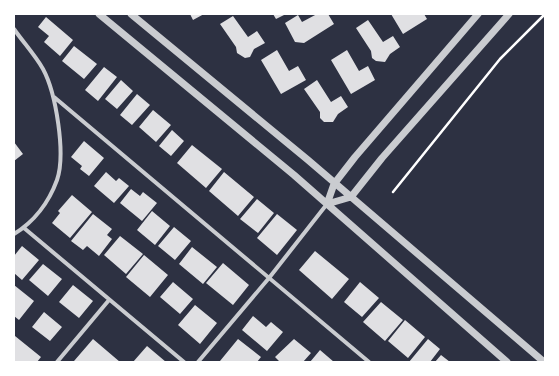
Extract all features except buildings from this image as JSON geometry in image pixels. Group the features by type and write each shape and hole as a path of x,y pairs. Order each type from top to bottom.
{"street":[{"path":"99,14 327,204 507,362"},
{"path":"131,14 351,197 544,362"},
{"path":"198,362 269,278 327,204 334,184 355,156 478,14"},
{"path":"327,204 351,197 382,158 510,14"},
{"path":"14,29 42,69 54,97 59,136 59,163 57,180 35,218 24,228 14,234"},
{"path":"54,97 369,362"},
{"path":"24,228 184,362"},
{"path":"56,362 109,300"}],"path":[{"path":"393,192 500,59 545,14"}]}
